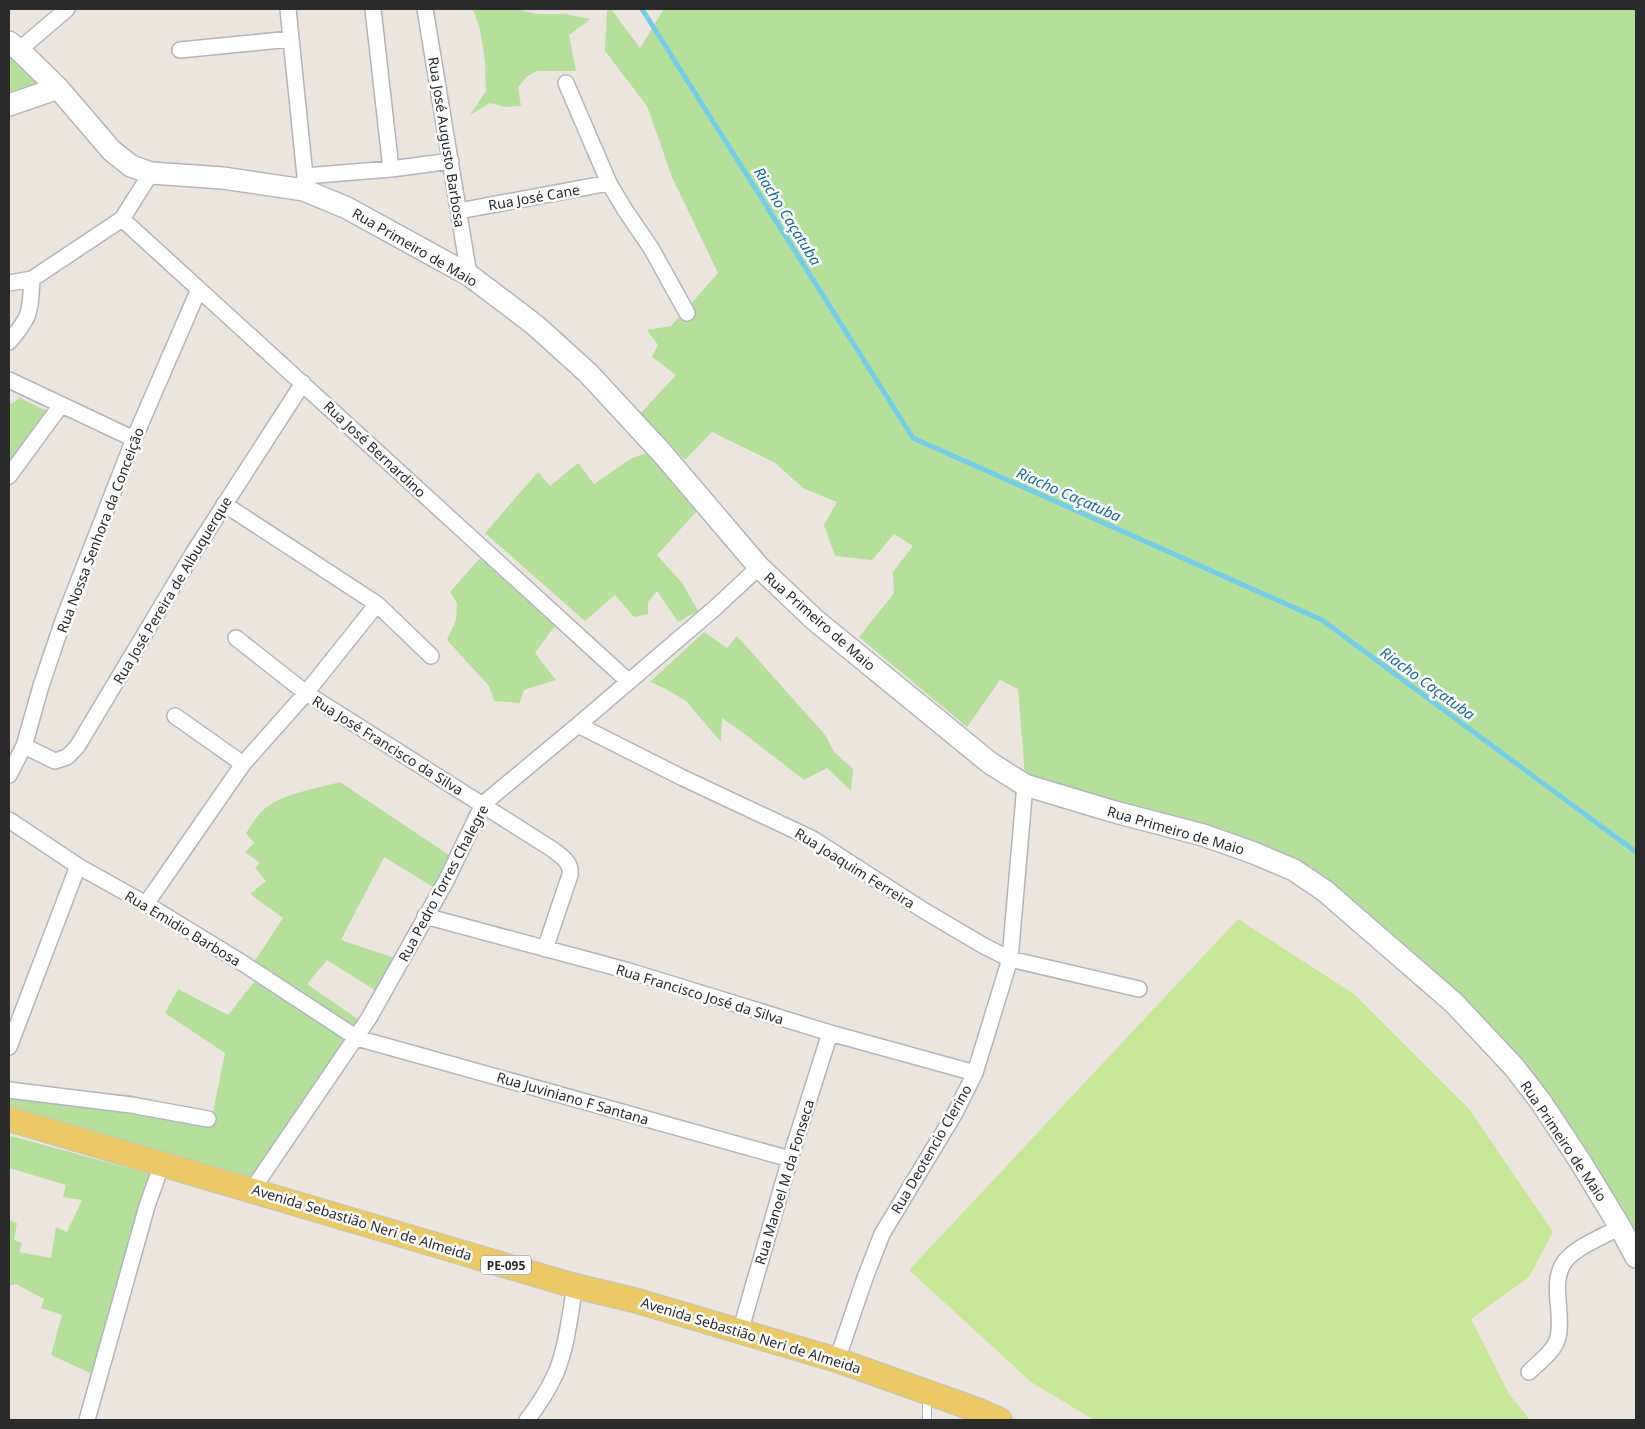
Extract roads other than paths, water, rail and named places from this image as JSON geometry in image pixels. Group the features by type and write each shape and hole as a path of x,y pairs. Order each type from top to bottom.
{"main road":[{"name":"Avenida Sebastião Neri de Almeida","path":"14,1124 162,1164 575,1286 634,1300 837,1360 1000,1420"}],"street":[{"path":"14,46 67,9"},
{"path":"289,9 304,182 451,161"},
{"path":"374,9 391,169"},
{"name":"Rua José Augusto Barbosa","path":"425,9 469,275"},
{"path":"180,50 291,39"},
{"name":"Rua Primeiro de Maio","path":"14,46 58,88 121,159 131,166 151,173 304,182 347,208 469,275 535,325 588,373 662,452 759,567 815,620 990,763 1025,786 1204,835 1294,870 1325,892 1454,1004 1514,1067 1541,1102 1580,1161 1636,1257"},
{"path":"566,83 609,183 624,210 651,248 686,313"},
{"path":"9,105 58,88"},
{"path":"9,284 32,279 122,219 151,173"},
{"name":"Rua José Cane","path":"459,211 609,183"},
{"name":"Rua José Bernardino","path":"122,219 628,681"},
{"path":"9,342 24,325 29,314 32,279"},
{"name":"Rua Nossa Senhora da Conceição","path":"9,775 24,746 41,686 64,618 134,439 199,288"},
{"path":"9,380 134,439"},
{"name":"Rua José Pereira de Albuquerque","path":"24,746 55,761 66,757 77,747 224,504 303,384"},
{"path":"9,476 61,405"},
{"path":"224,504 377,604 431,656"},
{"name":"Rua Pedro Torres Chalegre","path":"252,1190 374,1011 446,881 483,804 715,608 759,567"},
{"path":"146,904 243,764 306,693 377,604"},
{"name":"Rua José Francisco da Silva","path":"236,638 306,693 552,849 569,865 570,875 544,949"},
{"path":"175,716 243,764"},
{"name":"Rua Joaquim Ferreira","path":"578,725 681,777 813,838 923,910 1010,959 1139,989"},
{"name":"Rua Deotencio Clerino","path":"837,1360 882,1234 955,1113 975,1073 1010,959 1025,786"},
{"name":"Rua Emidio Barbosa","path":"9,820 78,866 146,904 357,1038"},
{"path":"9,1047 78,866"},
{"name":"Rua Francisco José da Silva","path":"425,916 629,972 830,1033 975,1073"},
{"name":"Rua Manoel M da Fonseca","path":"740,1332 790,1159 830,1033"},
{"name":"Rua Juviniano F Santana","path":"357,1038 790,1159"},
{"path":"9,1090 131,1105 208,1119"},
{"path":"87,1420 147,1206 162,1164"},
{"path":"1529,1372 1548,1354 1558,1338 1560,1326 1558,1286 1561,1268 1573,1253 1620,1227"},
{"path":"528,1420 556,1373 567,1333 575,1286"}],"lane":[{"path":"927,1392 927,1420"}],"waterway":[{"name":"Riacho Caçatuba","path":"642,9 913,438 1322,620 1636,852"}]}
